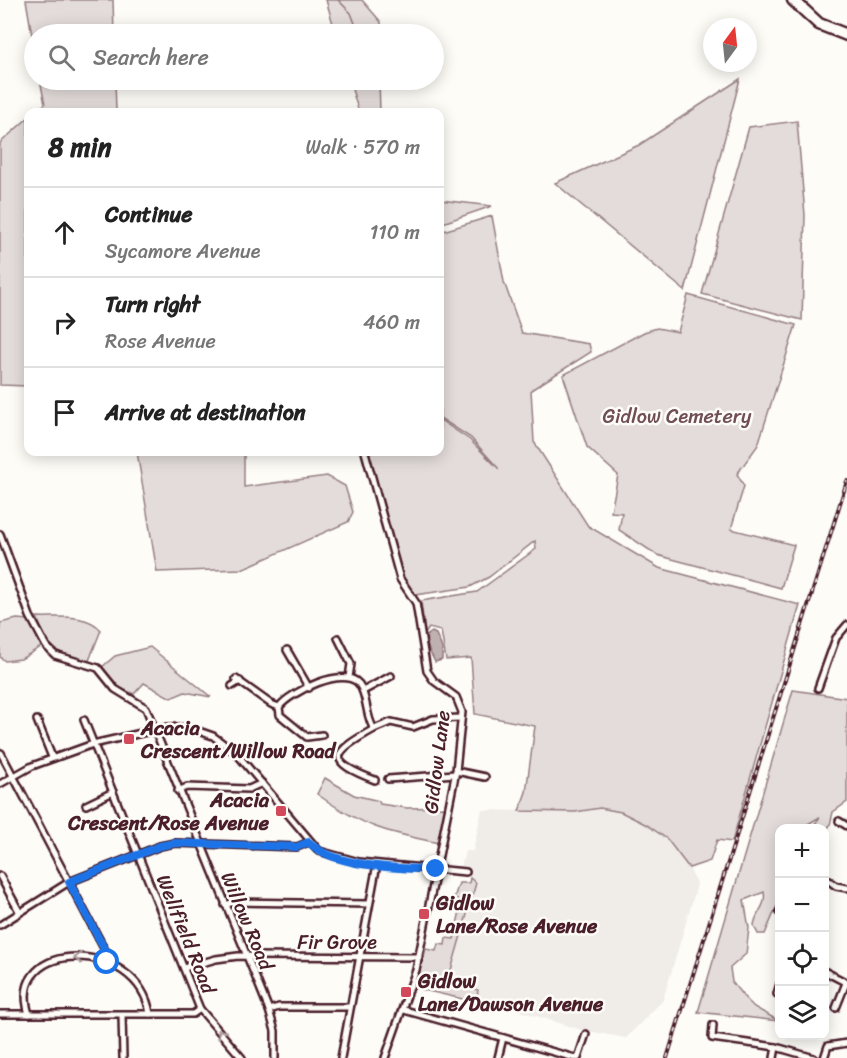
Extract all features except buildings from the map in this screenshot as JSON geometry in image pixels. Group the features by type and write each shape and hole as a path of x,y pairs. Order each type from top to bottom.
{"highway":[{"path":"793,0 819,24 847,35"}],"street":[{"name":"Gidlow Lane","path":"366,456 400,579 416,603 427,671 434,681 459,701 461,718 456,773 419,957 404,1010 385,1058"},
{"name":"Willow Road","path":"0,534 30,616 46,646 55,655 98,668 116,689 142,704 245,957 269,1010 275,1031 275,1058"},
{"path":"818,688 836,638 847,625"},
{"path":"338,638 351,664 350,677"},
{"path":"287,650 309,688"},
{"path":"322,735 307,737 280,716 279,707 287,698 340,676 350,677 358,682 363,691 365,708 374,729"},
{"path":"363,691 391,676"},
{"path":"232,686 238,680 279,707"},
{"path":"375,780 340,763 339,757 345,745 391,722 413,727 434,719 461,718"},
{"path":"37,720 52,757"},
{"name":"Wellfield Road","path":"84,720 200,1009 242,1058"},
{"path":"0,784 52,757 93,744 153,730 182,727 213,736 237,754 309,842 326,854 377,864 466,872"},
{"path":"1,753 107,954 107,962"},
{"path":"388,779 456,773 484,777"},
{"path":"178,790 187,787 249,789 262,783"},
{"path":"86,805 112,792"},
{"path":"838,821 847,826"},
{"path":"0,925 19,911 69,882 138,854 175,843 297,847 309,842"},
{"path":"341,1058 348,1007 377,864"},
{"path":"0,876 19,911"},
{"path":"826,878 836,886 847,888"},
{"path":"225,905 234,902 369,904"},
{"path":"29,1014 25,989 40,968 74,957 107,962 126,973 139,987 150,1014"},
{"name":"Fir Grove","path":"184,968 216,959 245,957 419,957"},
{"path":"829,973 847,983 836,1008"},
{"path":"269,1010 279,1007 348,1007"},
{"path":"0,1014 194,1014 200,1009"},
{"path":"404,1010 576,1058 586,1034"},
{"path":"122,1015 123,1058"},
{"path":"711,1046 713,1025"},
{"path":"498,1058 503,1038"},
{"path":"712,1038 776,1047 814,1058"},
{"path":"824,1058 828,1046 847,1043"},
{"path":"774,1058 776,1047"}],"shaded area":[{"path":"432,632 436,634 442,648 442,660 435,662 428,648 426,636"},
{"path":"600,808 621,812 647,825 667,839 689,868 697,885 663,1000 626,1038 582,1030 478,998 479,989 456,982 451,975 476,883 461,869 465,851 473,851 482,810 575,812"}],"green space":[{"path":"26,0 113,0 114,24 30,24"},
{"path":"326,0 362,0 381,22 381,24 333,24"},
{"path":"740,79 685,291 555,183 639,145"},
{"path":"42,90 115,90 116,108 40,108 45,104"},
{"path":"352,90 379,90 380,108 358,108"},
{"path":"797,121 805,215 802,320 702,294 749,127"},
{"path":"24,122 24,386 0,385 0,143"},
{"path":"444,200 492,206 444,223"},
{"path":"492,216 504,282 522,333 589,344 591,352 531,390 534,442 588,526 659,568 800,605 732,842 717,840 710,861 689,868 667,839 647,825 621,812 600,808 575,812 519,811 526,792 535,726 475,714 471,658 446,660 441,631 429,628 425,634 421,601 477,592 536,549 535,541 489,577 470,587 415,595 409,591 404,581 368,456 444,456 444,423 470,440 499,469 471,438 444,421 444,231"},
{"name":"Gidlow Cemetery","path":"688,295 796,325 758,445 737,474 744,486 731,529 794,545 781,588 657,555 619,530 622,513 611,512 618,475 587,447 563,375 644,332 657,328 678,332"},
{"path":"138,456 244,456 244,487 327,476 345,486 353,512 348,522 242,569 157,572"},
{"path":"37,617 80,619 88,621 101,630 88,663 69,657 55,649 45,636"},
{"path":"17,619 29,620 41,647 21,659 5,661 0,657 0,623"},
{"path":"150,647 211,697 185,692 171,698 144,683 134,694 120,688 102,667 115,656"},
{"path":"793,690 847,698 847,802 833,812 829,827 829,824 815,824 820,817 808,824 775,824 775,910 765,934 758,934 754,926 764,902 764,892 744,900 749,928 746,954 730,968 732,982 754,1007 775,1021 698,1012"},
{"path":"325,778 354,795 379,801 380,804 407,808 446,807 439,843 375,827 348,814 317,794"},
{"path":"470,878 476,883 450,974 455,983 478,990 477,998 494,1003 493,1006 415,988 426,949 436,951 438,944 445,945 446,938 454,939 462,901 454,898 459,883 469,883"}],"waterway":[{"path":"338,0 351,13 355,24"}],"railway":[{"path":"667,1058 847,481"}],"place":[{"name":"Acacia Crescent/Willow Road","path":"129,739"},
{"name":"Acacia Crescent/Rose Avenue","path":"281,811"},
{"name":"Gidlow Lane/Rose Avenue","path":"424,914"},
{"name":"Gidlow Lane/Dawson Avenue","path":"406,992"}],"route":[{"path":"107,962 107,954 69,882 160,846 175,843 297,847 309,842 319,851 348,860 436,869"}]}
